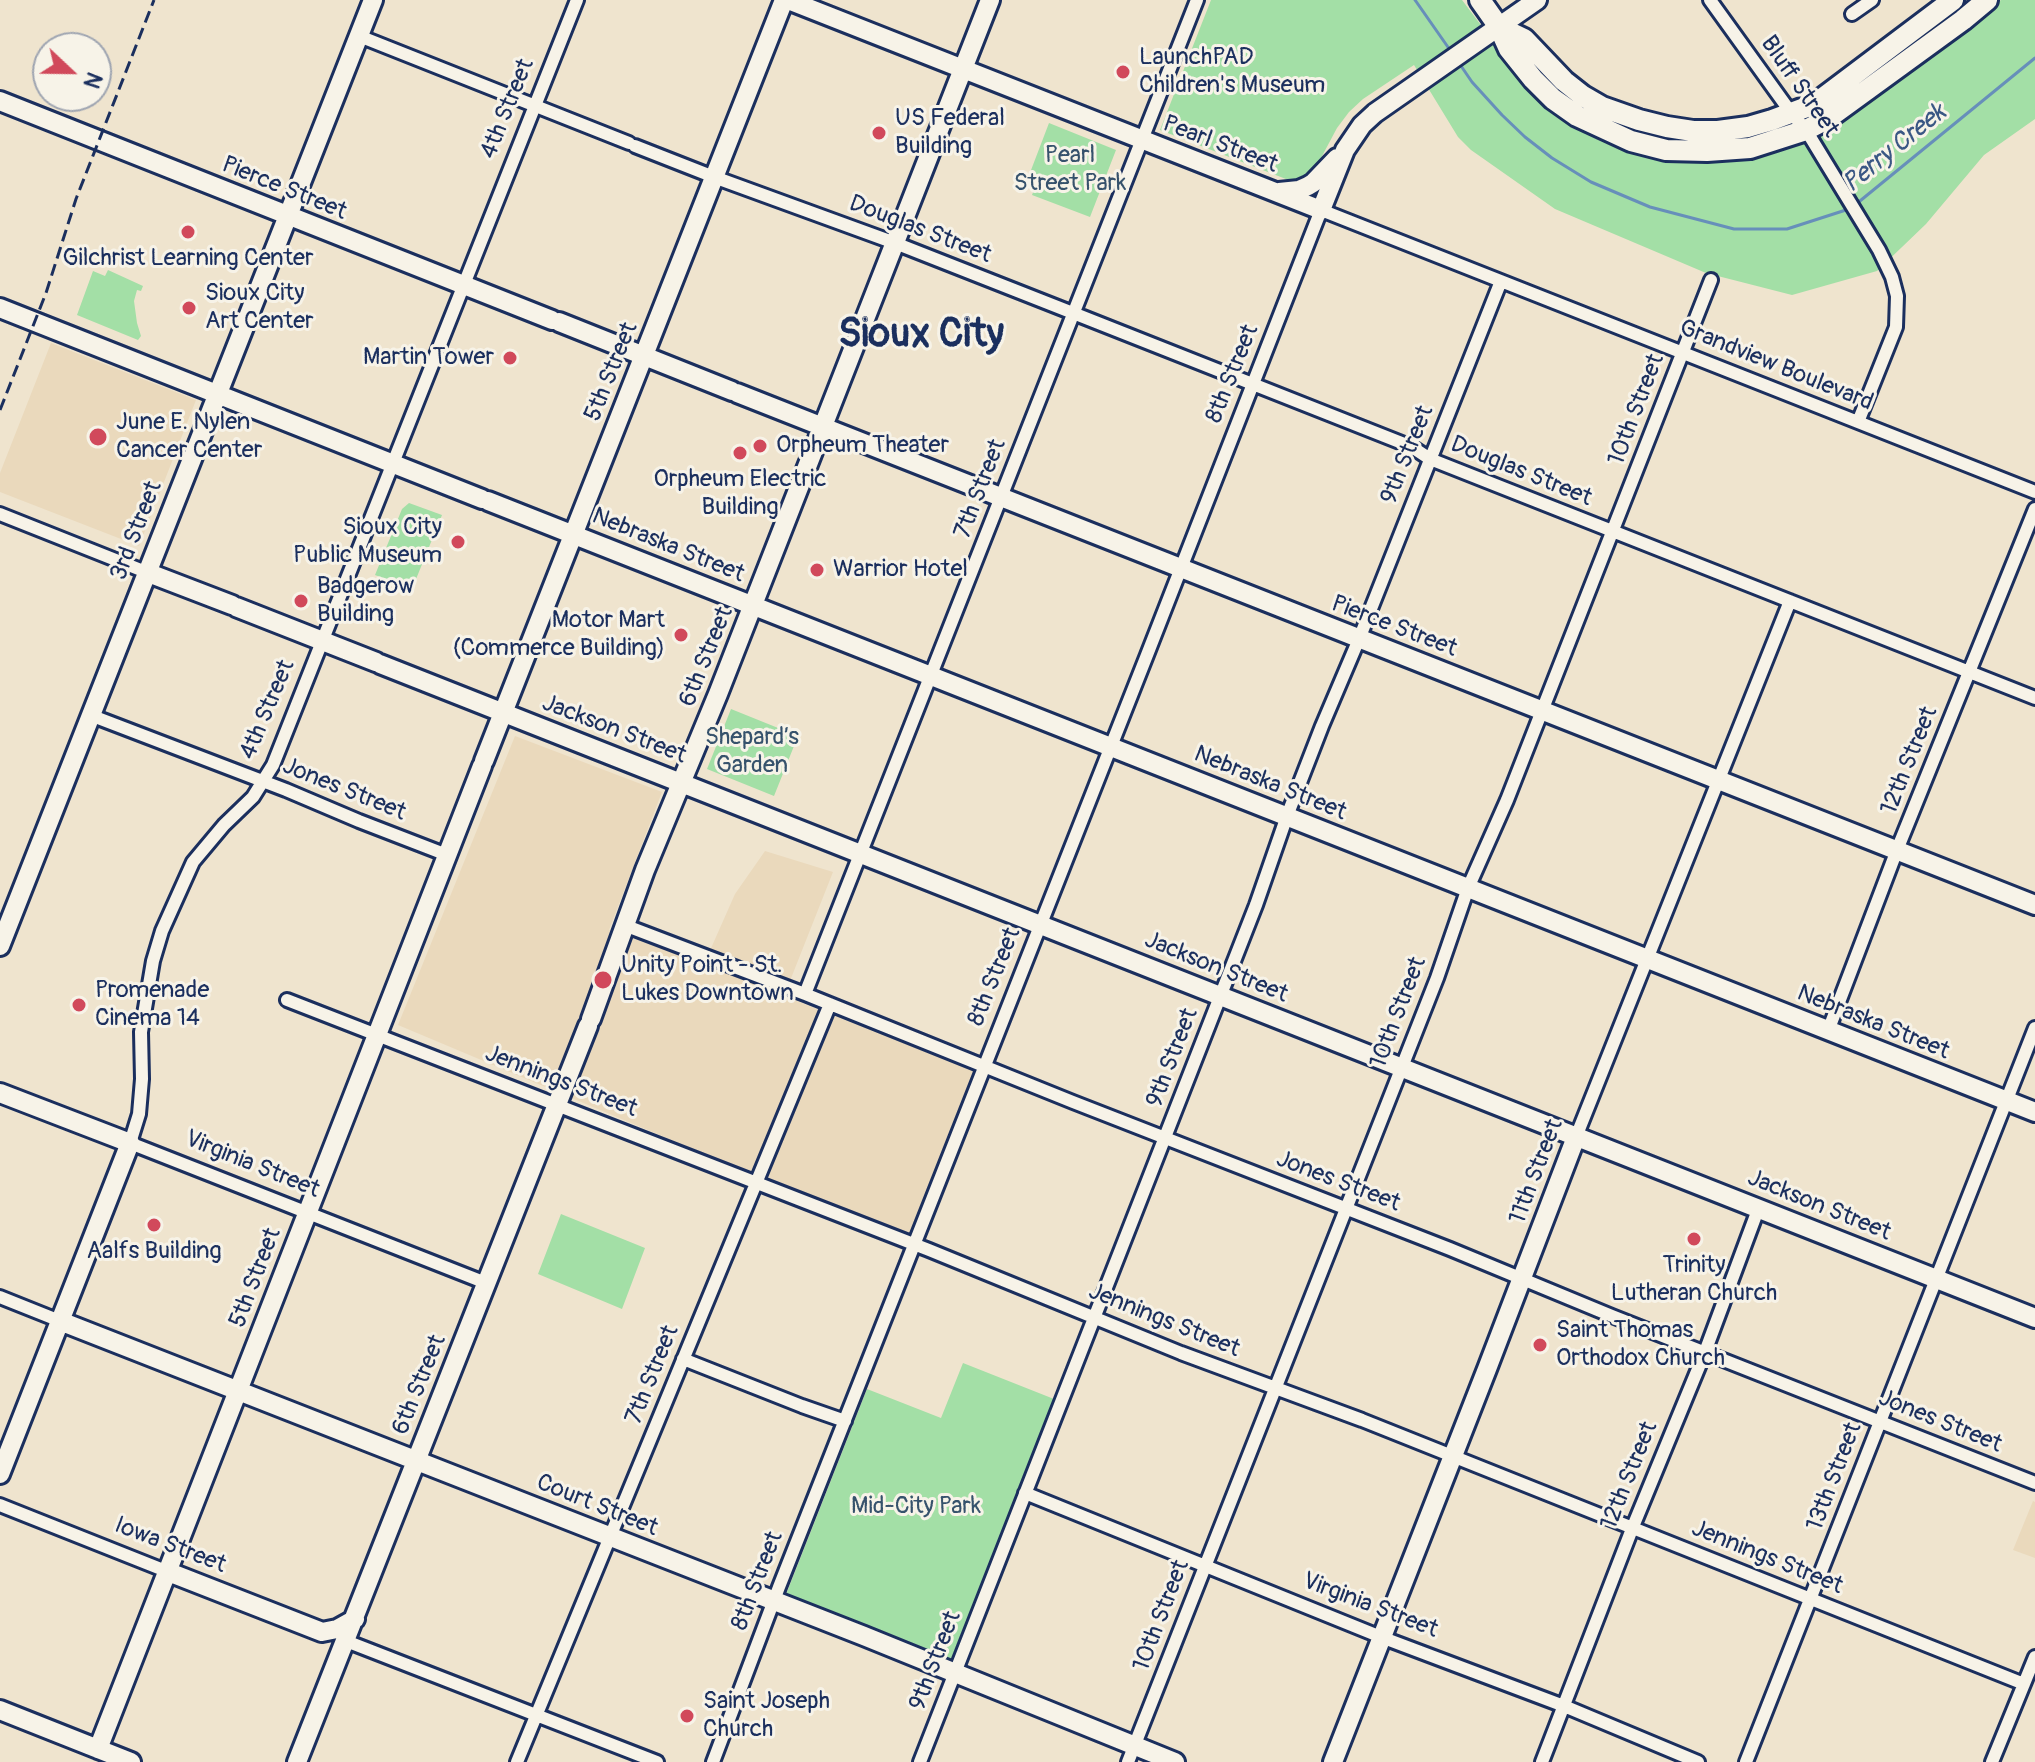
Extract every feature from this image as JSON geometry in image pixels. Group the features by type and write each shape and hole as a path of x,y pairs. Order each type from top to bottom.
{"main road":[{"name":"3rd Street","path":"0,946 373,0"},
{"name":"Pearl Street","path":"786,0 1321,210"},
{"name":"5th Street","path":"95,1756 503,712 786,0"},
{"name":"6th Street","path":"297,1762 990,0"},
{"path":"1480,0 1499,27 1509,49 1533,79 1553,99 1577,116 1631,141 1666,150 1707,151 1750,148 1806,130 1827,119 1987,0"},
{"path":"1277,192 1299,190 1313,183 1375,113 1537,0"},
{"path":"1499,27 1524,39 1564,81 1602,107 1639,120 1693,131 1718,131 1748,127 1815,104 1953,0"},
{"name":"Pierce Street","path":"0,101 2035,905"},
{"path":"1321,210 1345,150"},
{"name":"Nebraska Street","path":"0,308 2035,1112"},
{"name":"Jackson Street","path":"146,572 2035,1318"},
{"name":"Virginia Street","path":"0,1093 130,1143"},
{"name":"11th Street","path":"1333,1762 1576,1137"},
{"name":"4th Street","path":"0,1474 130,1143"},
{"name":"Court Street","path":"60,1321 955,1673 1131,1754 1175,1762"},
{"name":"Iowa Street","path":"166,1571 322,1632"},
{"path":"338,1659 322,1632 337,1629 355,1619"},
{"path":"0,1710 95,1756 131,1762"}],"street":[{"name":"4th Street","path":"130,1143 139,1114 141,1032 153,961 162,931 193,862 253,797 273,765 577,0"},
{"name":"7th Street","path":"805,994 1197,0"},
{"name":"Bluff Street","path":"1710,0 1806,130 1879,250 1892,277 1897,296 1896,327 1858,422"},
{"path":"1852,14 1872,0"},
{"name":"Douglas Street","path":"359,36 714,177 895,243 1073,313 1412,447 1430,459 2035,698"},
{"name":"Pearl Street","path":"1321,210 1501,281"},
{"name":"8th Street","path":"713,1762 773,1602 1321,210"},
{"name":"10th Street","path":"1131,1754 1437,978 1468,888 1507,800 1711,280"},
{"name":"Grandview Boulevard","path":"1501,281 2035,492"},
{"name":"9th Street","path":"920,1762 1256,905 1287,816 1501,281"},
{"name":"12th Street","path":"1828,1031 1897,850 2035,509"},
{"name":"Jackson Street","path":"0,514 146,572"},
{"name":"11th Street","path":"1576,1137 1790,601"},
{"name":"Jones Street","path":"90,715 447,855"},
{"name":"Jones Street","path":"624,925 2035,1483"},
{"name":"Jennings Street","path":"287,1000 1275,1389 1362,1420 2024,1684"},
{"name":"7th Street","path":"517,1762 830,1004"},
{"name":"13th Street","path":"1746,1762 2035,1028"},
{"name":"Virginia Street","path":"130,1143 486,1283"},
{"name":"12th Street","path":"1542,1762 1632,1529 1705,1352 1759,1207"},
{"name":"Court Street","path":"0,1297 60,1321"},
{"path":"683,1359 845,1421"},
{"name":"Virginia Street","path":"1025,1493 1698,1762"},
{"name":"Iowa Street","path":"0,1505 166,1571"},
{"path":"346,1641 657,1762"},
{"path":"1992,1762 2035,1657"}],"shaded area":[{"name":"June E. Nylen Cancer Center","path":"51,343 196,400 139,546 0,492 0,473"},
{"name":"Unity Point - St. Lukes Downtown","path":"515,736 662,792 609,930 704,964 735,894 765,851 833,872 784,996 975,1071 910,1234 750,1173 398,1025"},
{"path":"2035,1502 2035,1558 2013,1550"}],"green space":[{"path":"1211,0 1462,0 1502,53 1572,123 1705,160 1854,108 2001,0 2035,0 2035,119 1984,155 1926,224 1877,271 1792,295 1706,273 1555,209 1471,150 1458,137 1414,65 1349,112 1309,176 1291,181 1160,130"},
{"name":"Pearl Street Park","path":"1049,123 1116,150 1090,217 1032,195 1037,182 1028,178"},
{"path":"108,270 143,286 141,291 137,290 134,301 141,336 138,340 77,315 93,271 105,276"},
{"path":"409,503 442,515 412,589 375,575 402,509"},
{"name":"Shepard’s Garden","path":"731,709 798,736 774,796 707,769"},
{"path":"561,1214 645,1248 622,1309 538,1274"},
{"name":"Mid-City Park","path":"963,1363 1054,1399 950,1662 785,1597 867,1389 941,1418"}],"waterway":[{"name":"Perry Creek","path":"1415,0 1450,50"},
{"name":"Perry Creek","path":"1855,205 2035,58"},
{"name":"Perry Creek","path":"1459,63 1502,115 1552,158 1591,182 1650,207 1734,229 1787,229 1849,209"}],"railway":[{"path":"0,410 46,293 76,199 154,0"}],"place":[{"name":"LaunchPAD Children's Museum","path":"1123,72"},
{"name":"US Federal Building","path":"879,133"},
{"name":"Gilchrist Learning Center","path":"188,232"},
{"name":"Sioux City Art Center","path":"189,308"},
{"name":"Martin Tower","path":"510,358"},
{"name":"June E. Nylen Cancer Center","path":"98,437"},
{"name":"Orpheum Theater","path":"760,446"},
{"name":"Orpheum Electric Building","path":"740,453"},
{"name":"Sioux City Public Museum","path":"458,542"},
{"name":"Warrior Hotel","path":"817,570"},
{"name":"Badgerow Building","path":"301,601"},
{"name":"Motor Mart (Commerce Building)","path":"681,635"},
{"name":"Unity Point - St. Lukes Downtown","path":"603,980"},
{"name":"Promenade Cinema 14","path":"79,1005"},
{"name":"Aalfs Building","path":"154,1225"},
{"name":"Trinity Lutheran Church","path":"1694,1239"},
{"name":"Saint Thomas Orthodox Church","path":"1540,1345"},
{"name":"Saint Joseph Church","path":"687,1716"}],"district":[{"name":"Sioux City","path":"921,336"}]}
